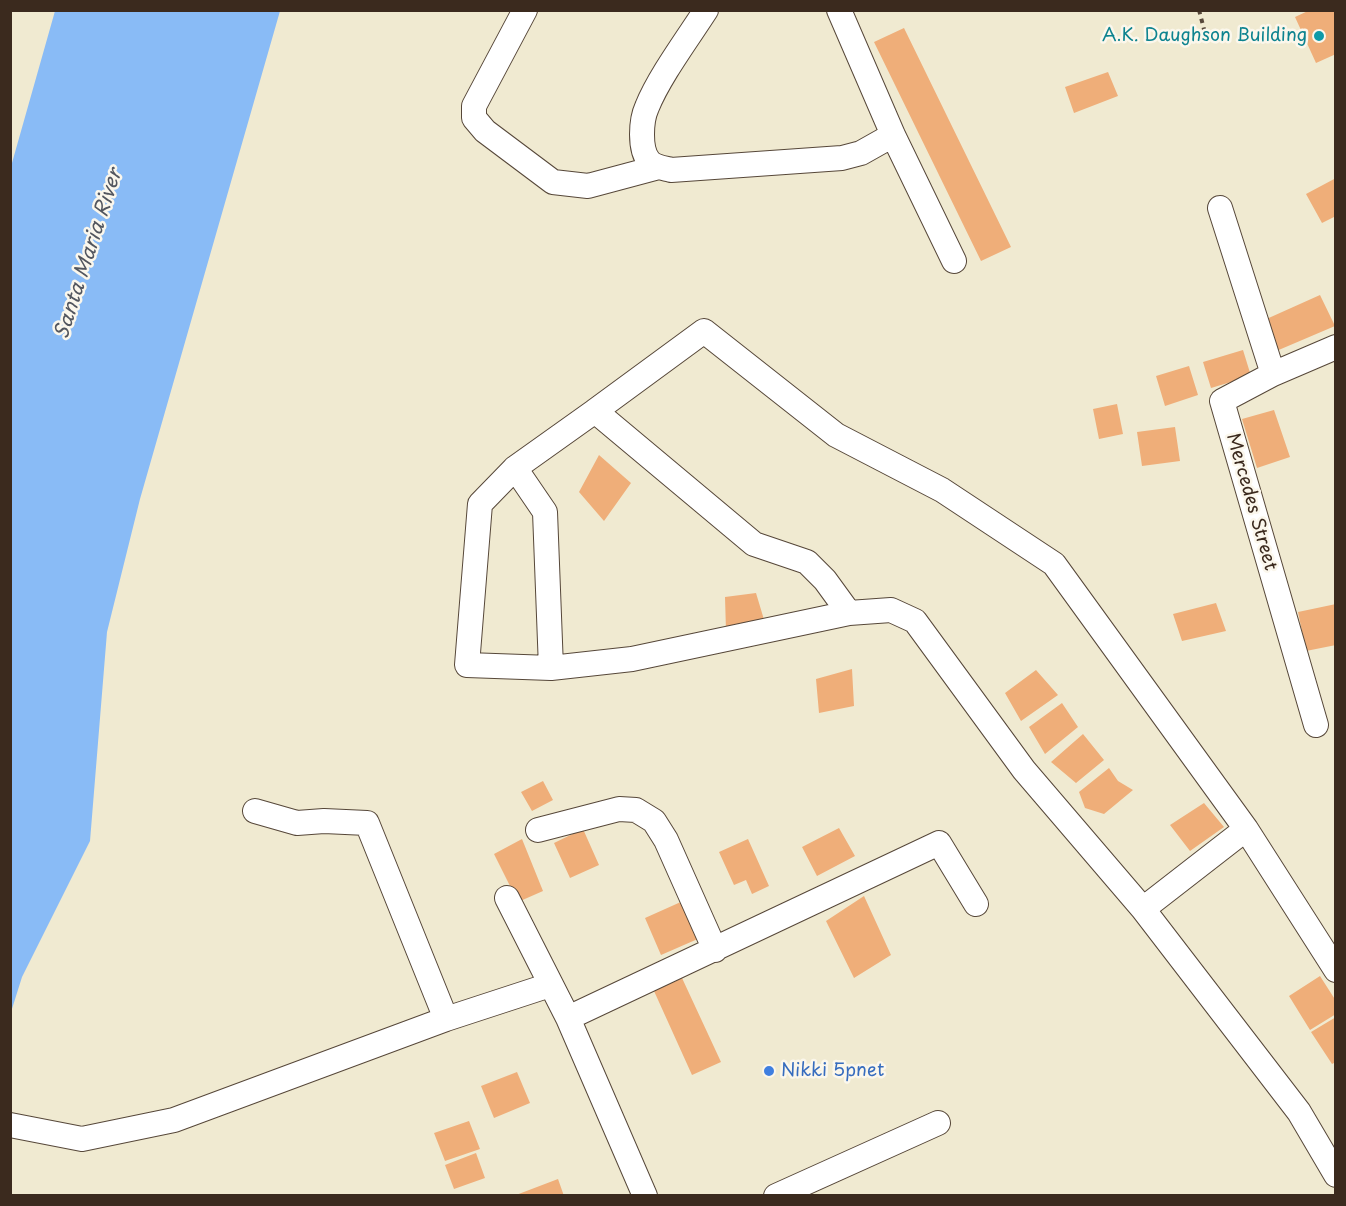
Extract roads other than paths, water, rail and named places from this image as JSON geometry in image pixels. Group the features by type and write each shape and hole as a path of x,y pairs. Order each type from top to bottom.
{"street":[{"path":"525,10 474,106 474,118 485,131 553,182 588,186 659,167"},
{"path":"706,10 647,107 642,130 643,146 649,161 670,170 842,158 861,153 893,135"},
{"path":"839,10 893,135 954,261"},
{"path":"1220,208 1273,374"},
{"path":"1335,970 1246,829 1054,564 942,490 837,435 704,331 515,468 480,504 467,665 551,668 632,659 849,613 891,610 915,621 1024,770 1143,909 1299,1112 1335,1175"},
{"name":"Mercedes Street","path":"1316,725 1222,401 1273,374 1335,347"},
{"path":"595,411 754,544 807,562 825,580 849,613"},
{"path":"515,468 545,512 551,668"},
{"path":"538,830 619,809 636,810 654,821 666,840 715,950"},
{"path":"255,811 297,823 324,821 367,823 446,1019"},
{"path":"1143,909 1246,829"},
{"path":"568,1018 939,843 976,904"},
{"path":"507,898 568,1018 645,1196"},
{"path":"10,1125 82,1139 174,1120 446,1019 550,985"},
{"path":"776,1196 938,1123"}],"water":[{"name":"Santa Maria River","path":"55,11 280,11 140,499 107,632 90,841 22,977 11,1012 10,170"}],"place":[{"name":"A.K. Daughson Building","path":"1319,36"},
{"name":"Nikki 5pnet","path":"769,1071"}]}
